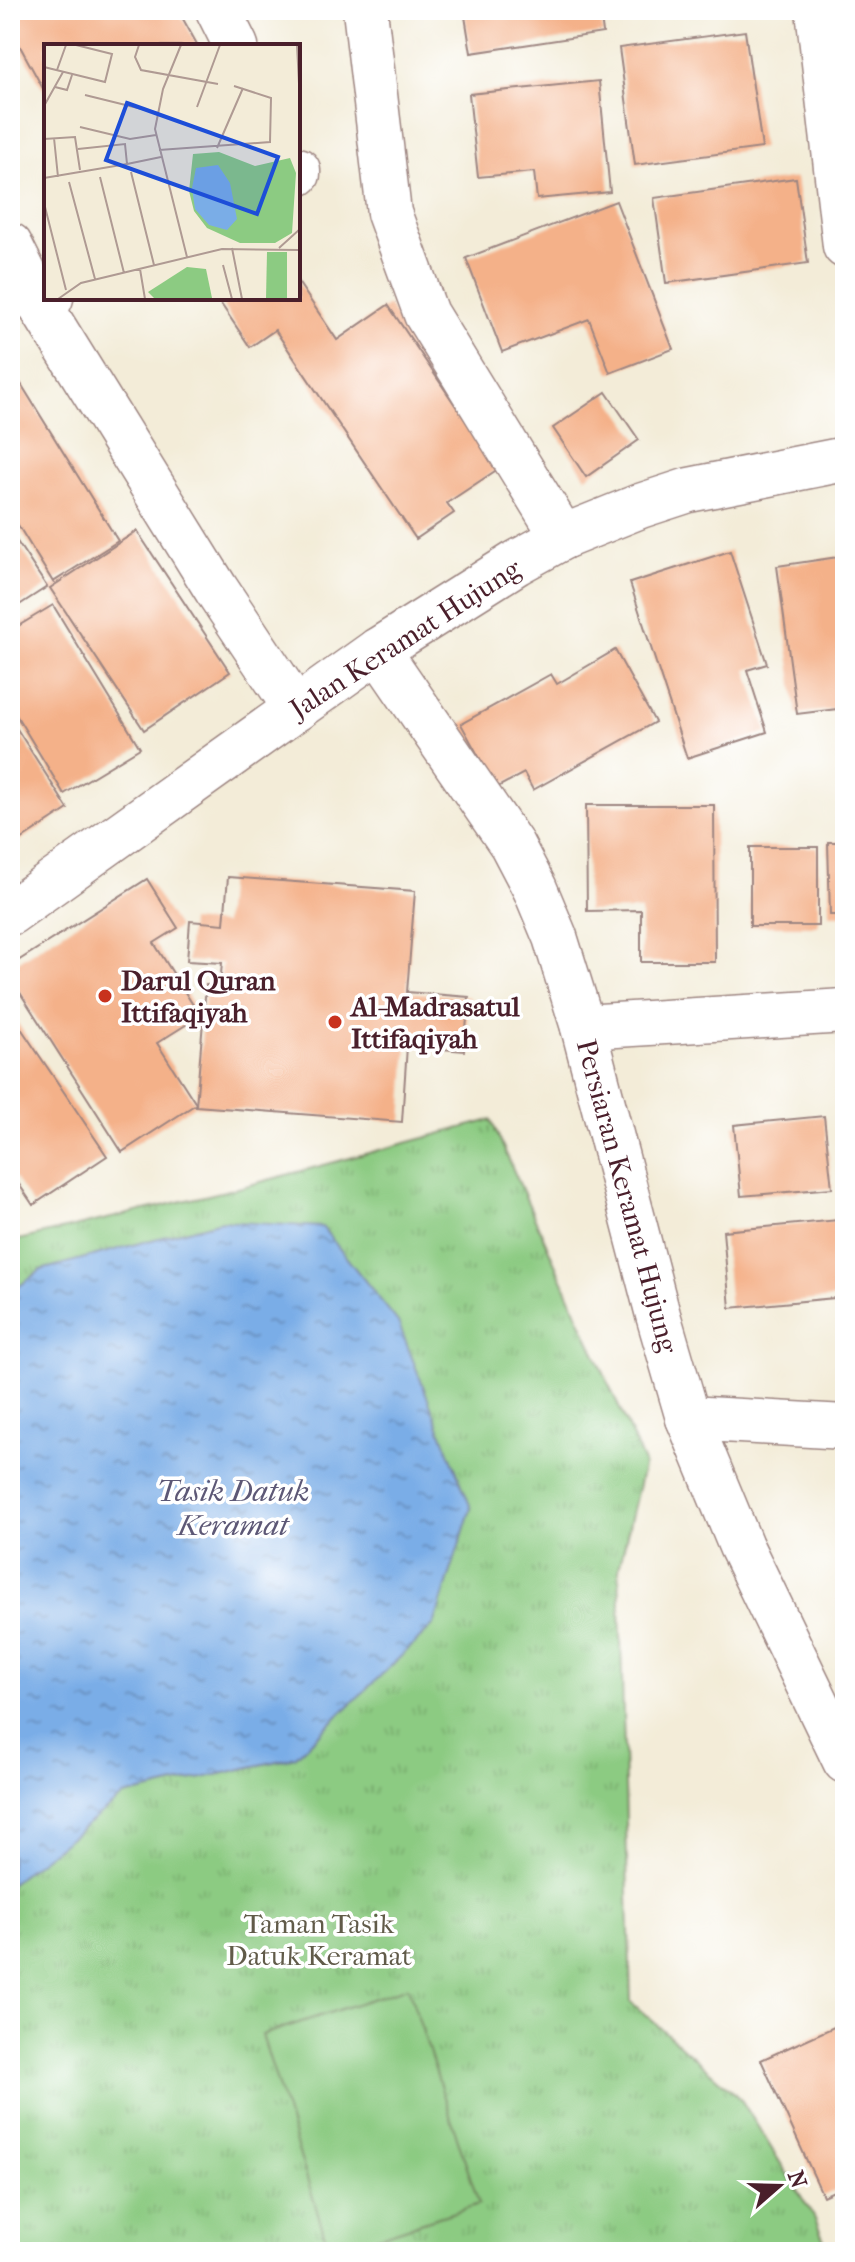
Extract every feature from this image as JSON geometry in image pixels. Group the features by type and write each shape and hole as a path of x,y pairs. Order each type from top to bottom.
{"street":[{"path":"218,10 235,44"},
{"path":"365,10 389,213 426,314 563,537"},
{"path":"818,10 845,246"},
{"path":"10,245 216,589 296,709"},
{"name":"Jalan Keramat Hujung","path":"10,913 378,650 563,537 689,490 845,459"},
{"name":"Persiaran Keramat Hujung","path":"378,650 512,845 535,889 555,937 583,1027 688,1418 741,1546 845,1761"},
{"path":"583,1027 845,1011"},
{"path":"688,1418 845,1427"}],"green space":[{"name":"Taman Tasik Datuk Keramat","path":"491,1120 644,1463 619,1568 631,2002 740,2098 814,2217 829,2252 10,2252 10,1242 242,1187"},
{"path":"408,1987 479,2204 330,2252 262,2035"}],"water":[{"name":"Tasik Datuk Keramat","path":"221,1221 322,1227 398,1322 471,1508 434,1625 295,1757 124,1796 10,1884 10,1293 41,1270"}],"building":[{"path":"10,10 178,10 197,44 44,44 44,90 10,28"},
{"path":"464,10 600,10 603,33 471,53"},
{"path":"745,31 762,148 635,165 619,48"},
{"path":"599,81 610,192 537,199 534,172 478,177 469,94"},
{"path":"796,178 808,263 666,283 654,198"},
{"path":"616,201 673,349 610,373 589,319 502,352 466,258"},
{"path":"300,285 337,340 388,305 498,469 447,503 454,513 416,539 275,330 250,347 218,300 300,300"},
{"path":"13,371 118,541 53,582 10,512 10,373"},
{"path":"606,392 639,440 586,477 553,428"},
{"path":"10,531 47,587 10,611"},
{"path":"137,531 230,672 144,730 50,588"},
{"path":"730,551 767,664 747,670 767,732 687,758 630,583"},
{"path":"845,556 845,708 797,714 777,566"},
{"path":"53,605 140,748 64,794 10,705 10,631"},
{"path":"615,650 655,722 533,790 524,773 496,788 461,724 551,674 557,684"},
{"path":"10,718 68,809 10,847"},
{"path":"586,805 714,805 715,962 641,962 641,910 587,911"},
{"path":"828,842 845,842 845,915 830,915"},
{"path":"750,847 818,847 818,926 750,926"},
{"name":"Al-Madrasatul Ittifaqiyah","path":"228,877 415,891 407,992 469,997 464,1051 407,1046 402,1122 196,1106 206,985 220,985 222,963 187,961 190,921 224,924"},
{"name":"Darul Quran Ittifaqiyah","path":"147,879 178,928 154,943 200,1016 157,1043 196,1104 122,1152 10,977 10,966"},
{"path":"10,1012 107,1156 33,1205 10,1171"},
{"path":"824,1116 832,1188 741,1196 734,1125"},
{"path":"838,1220 845,1297 730,1308 723,1231"},
{"path":"845,2022 845,2186 823,2196 761,2060"}],"place":[{"name":"Darul Quran Ittifaqiyah","path":"105,996"},
{"name":"Al-Madrasatul Ittifaqiyah","path":"335,1022"}]}
